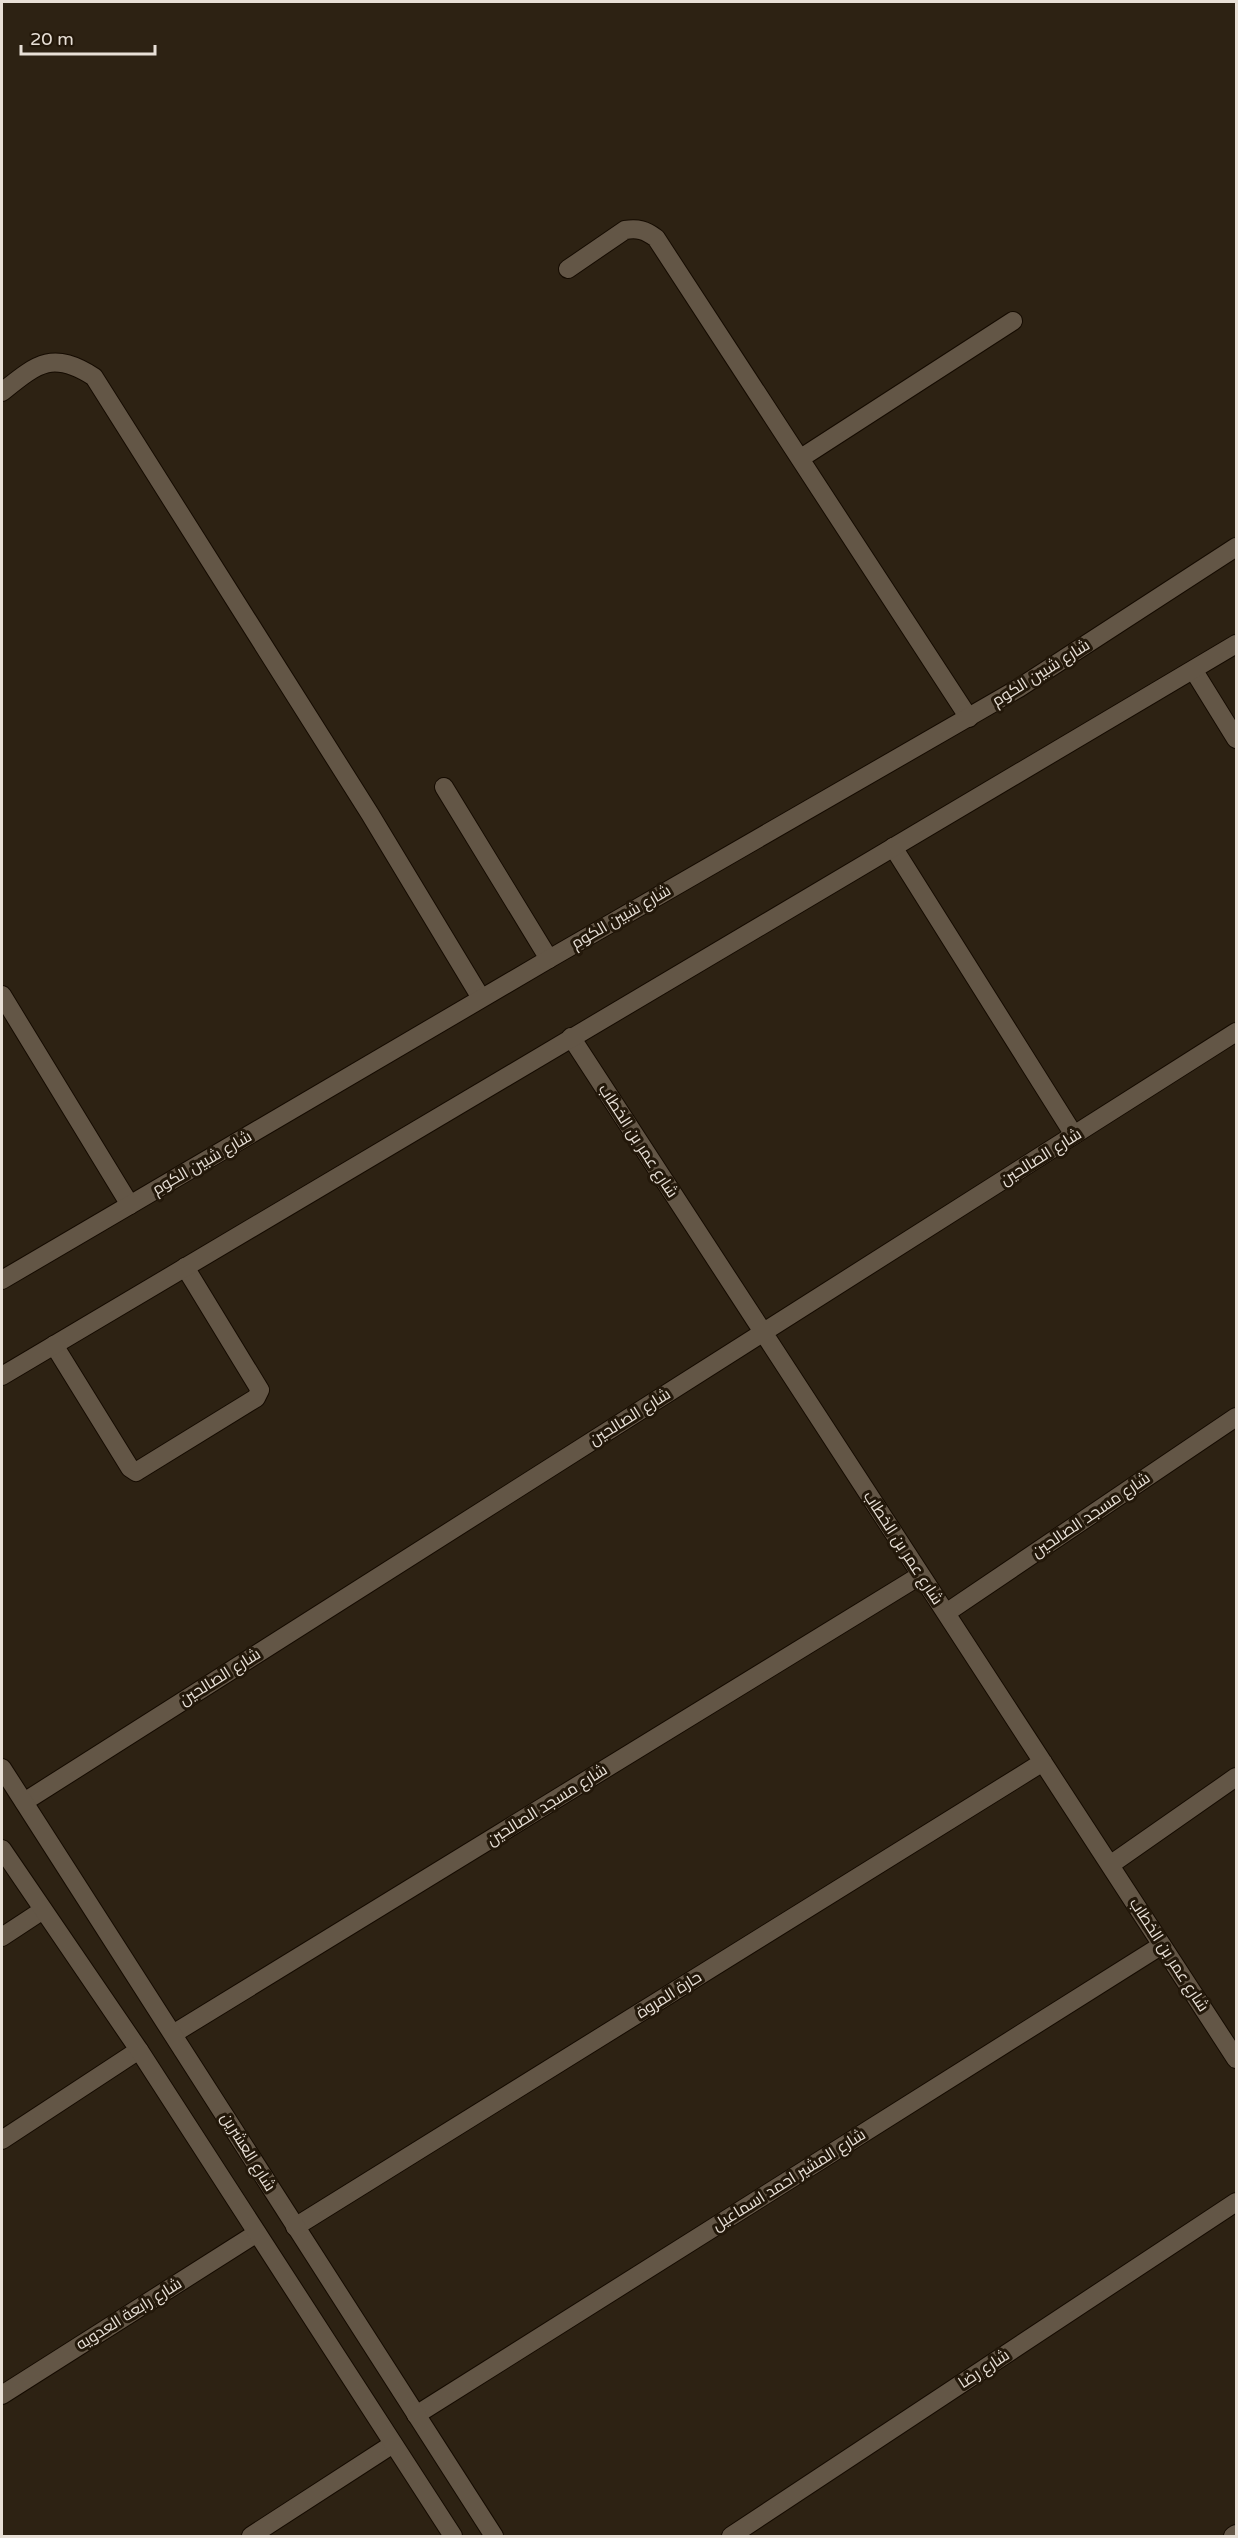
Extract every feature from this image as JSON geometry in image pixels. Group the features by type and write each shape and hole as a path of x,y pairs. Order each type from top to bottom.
{"street":[{"path":"568,269 625,230 636,228 647,231 656,238 969,718"},
{"path":"801,458 1013,321"},
{"path":"2,392 32,368 53,362 75,365 94,377 370,814 481,998"},
{"name":"شارع شبين الكوم","path":"2,1280 481,998 969,718 1236,547"},
{"path":"2,1376 1236,644"},
{"path":"1194,671 1236,739"},
{"path":"444,787 549,959"},
{"path":"893,847 1074,1136"},
{"path":"2,995 130,1205"},
{"name":"شارع الصالحين","path":"24,1802 1236,1032"},
{"name":"شارع عمر بن الخطاب","path":"571,1037 1236,2059"},
{"path":"54,1345 130,1468 136,1472 256,1398 260,1390 185,1267"},
{"name":"شارع مسجد الصالحين","path":"946,1613 1236,1418"},
{"name":"شارع مسجد الصالحين","path":"173,2034 921,1575"},
{"name":"حارة المروة","path":"295,2227 1043,1762"},
{"name":"شارع العشرين","path":"2,1768 494,2536"},
{"path":"1110,1865 1236,1777"},
{"path":"2,1849 139,2050 453,2536"},
{"path":"2,1937 43,1910"},
{"name":"شارع المشير احمد اسماعيل","path":"416,2415 1162,1945"},
{"path":"2,2140 139,2050"},
{"name":"شارع رضا","path":"731,2536 1236,2202"},
{"name":"شارع رابعة العدويه","path":"2,2395 257,2233"},
{"path":"251,2536 393,2444"}]}
